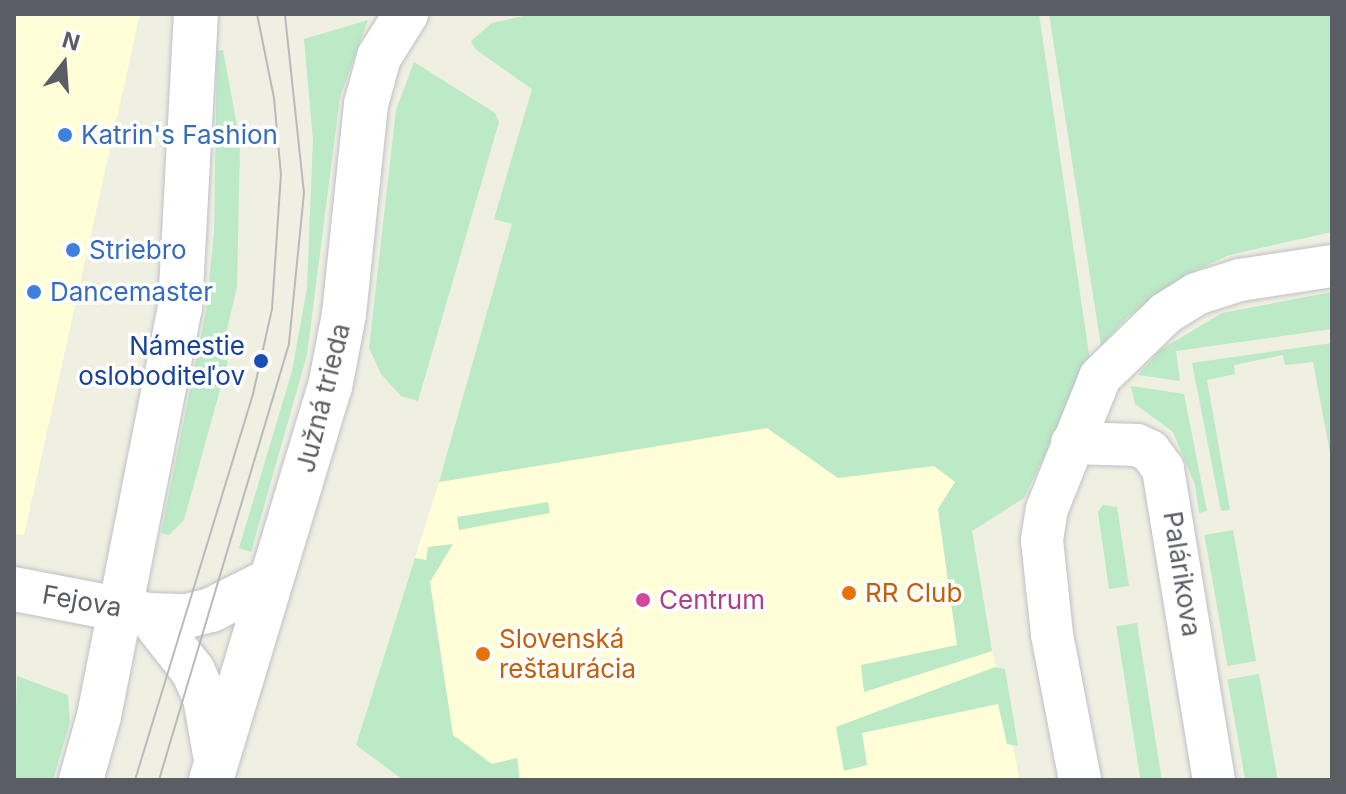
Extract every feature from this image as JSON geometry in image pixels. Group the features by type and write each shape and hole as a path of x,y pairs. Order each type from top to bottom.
{"street":[{"path":"81,780 135,611 180,308 196,14"},
{"name":"Južná trieda","path":"214,772 330,387 372,77 388,38 406,14"},
{"path":"1080,780 1052,634 1042,540 1047,509 1100,377 1166,313 1196,294 1240,280 1332,266"},
{"name":"Palárikova","path":"1072,443 1117,440 1137,445 1150,451 1163,469 1214,780"},
{"name":"Fejova","path":"14,589 135,611 199,614 271,580"},
{"name":"Fejova","path":"135,611 177,647 205,698 214,772"}],"shaded area":[{"path":"14,14 140,14 24,535 14,534"},
{"path":"532,14 1039,14 1090,361 1024,498 972,531 992,651 864,692 861,665 957,645 938,509 955,482 934,466 838,478 767,428 439,482 512,224 494,219 532,89 475,49 471,41 492,23"},
{"path":"1049,14 1332,14 1332,232 1229,255 1191,273 1127,317 1101,346"},
{"path":"368,20 340,97 307,355 251,552 239,548 292,371 307,288 313,140 304,39"},
{"path":"223,50 240,142 237,287 220,359 228,361 184,520 169,535 161,533 206,311 214,233 217,51"},
{"path":"414,62 495,113 499,122 418,401 401,396 381,374 369,348 396,110"},
{"path":"1332,292 1332,329 1176,351 1180,381 1138,375 1160,350 1222,313"},
{"path":"1332,343 1332,464 1313,362 1285,365 1283,355 1234,365 1235,374 1207,380 1230,510 1221,511 1192,363"},
{"path":"1131,386 1184,394 1207,511 1199,513 1195,485 1173,432 1135,404"},
{"path":"767,428 838,478 934,466 956,482 938,509 957,645 865,692 992,651 1020,780 403,780 356,745 439,482"},
{"path":"548,502 550,513 459,530 457,517"},
{"path":"1103,505 1117,507 1129,586 1109,589 1098,512"},
{"path":"1233,530 1256,661 1228,666 1204,535"},
{"path":"453,544 430,582 453,735 492,764 517,758 520,780 403,780 356,745 415,558 426,560 428,547"},
{"path":"1137,623 1162,780 1141,780 1116,626"},
{"path":"995,667 1005,669 1018,746 1007,744 998,704 862,733 867,765 844,771 836,727"},
{"path":"1259,674 1278,780 1245,780 1227,680"},
{"path":"17,676 68,695 70,722 53,780 14,780"}],"tram line":[{"path":"135,780 253,394 272,309 281,175 274,98 257,14"},
{"path":"159,780 289,343 304,193 285,14"}],"place":[{"name":"Katrin's Fashion","path":"65,135"},
{"name":"Striebro","path":"73,250"},
{"name":"Dancemaster","path":"34,292"},
{"name":"Námestie osloboditeľov","path":"261,361"},
{"name":"RR Club","path":"849,593"},
{"name":"Centrum","path":"643,600"},
{"name":"Slovenská reštaurácia","path":"483,654"}]}
